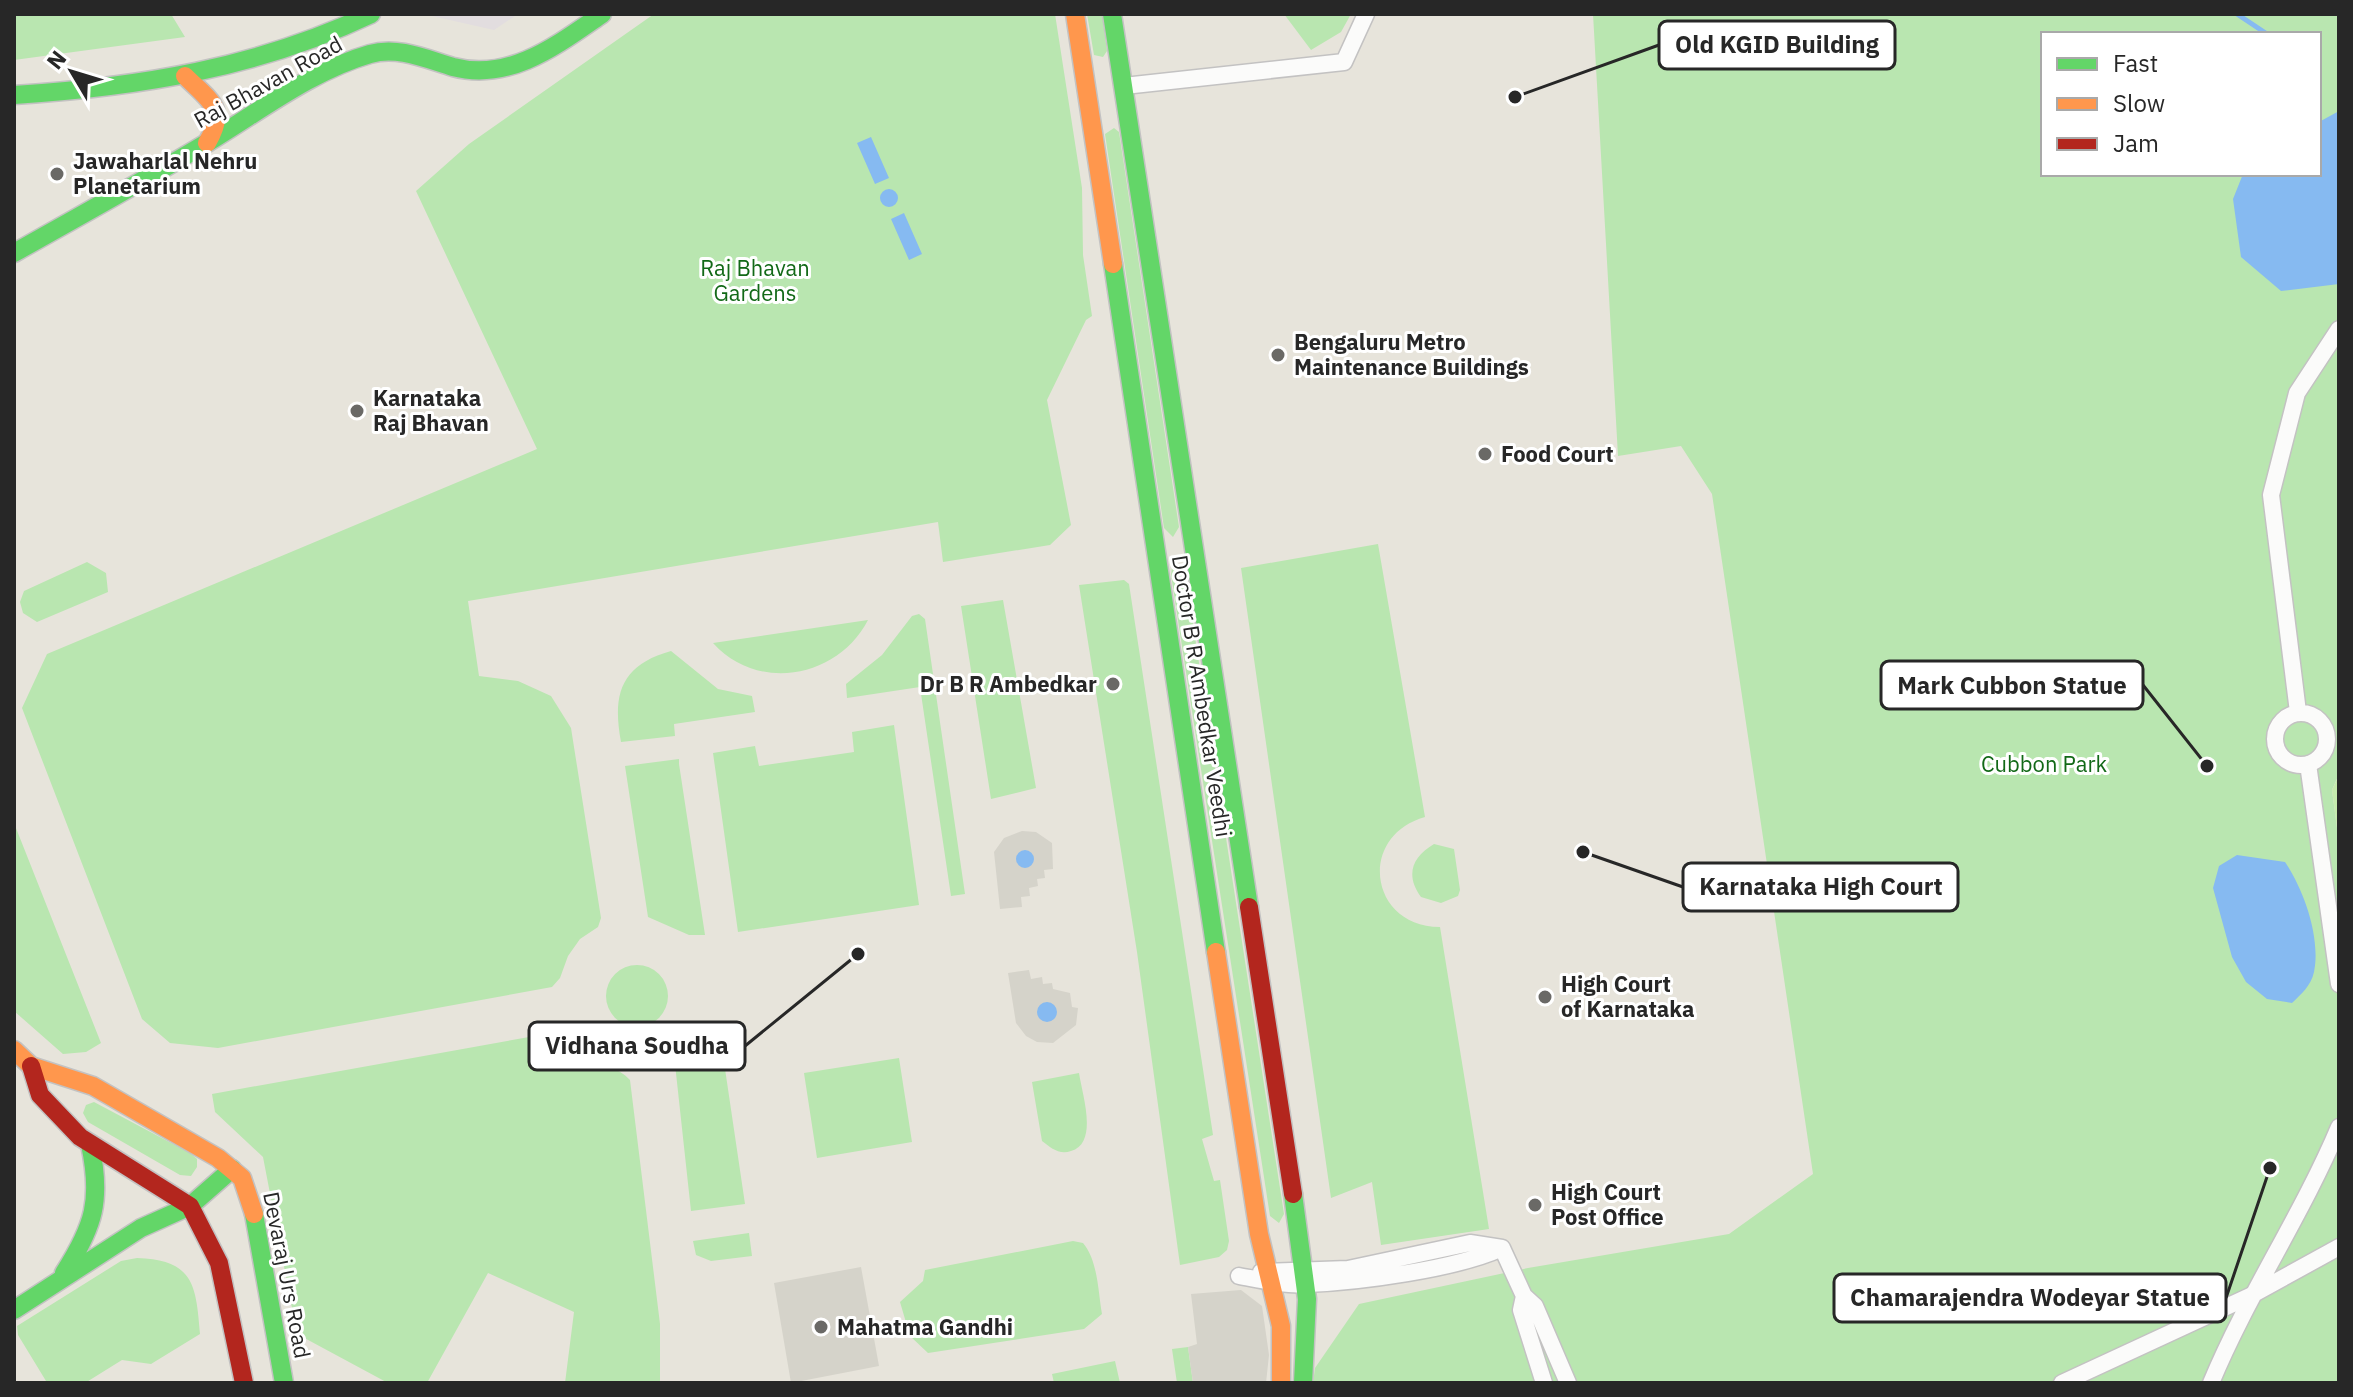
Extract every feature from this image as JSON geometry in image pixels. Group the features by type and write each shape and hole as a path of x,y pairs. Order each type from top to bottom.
{"main road":[{"path":"14,95 229,69 306,46 371,14 395,46 406,53"},
{"name":"Raj Bhavan Road","path":"14,253 299,88 352,61 383,51 406,53 476,71 508,68 546,51 602,14"},
{"name":"Doctor B R Ambedkar Veedhi","path":"1075,14 1147,475 1155,553 1259,1234 1282,1314 1285,1354 1281,1383"},
{"name":"Doctor B R Ambedkar Veedhi","path":"1112,14 1307,1277 1303,1383"},
{"path":"1083,70 1120,63"},
{"path":"185,76 215,105 218,124 207,143"},
{"path":"1089,114 1128,107"},
{"name":"Devaraj Urs Road","path":"14,1050 31,1066 93,1086 218,1158 242,1178 256,1221 284,1383"},
{"name":"Devaraj Urs Road","path":"31,1066 40,1095 90,1144 190,1206"},
{"path":"68,1124 66,1104 71,1092 93,1086"},
{"path":"59,1280 90,1232 100,1184 90,1144"},
{"path":"14,1310 141,1228 190,1206 232,1169"},
{"path":"190,1206 219,1263 244,1383"}],"street":[{"path":"1124,86 1344,62 1366,14"},
{"path":"2298,712 2271,495 2297,393 2339,329"},
{"path":"2298,712 2318,718 2328,739 2322,756 2308,764 2293,765 2284,760 2275,743 2280,722 2298,712"},
{"path":"2308,764 2339,984"},
{"path":"2211,1383 2250,1296 2293,1225 2339,1127"},
{"path":"1270,1276 1307,1277 1470,1243 1502,1248 1524,1296 1535,1306 1568,1383"},
{"path":"2062,1383 2250,1296 2339,1247"},
{"path":"1524,1296 1521,1310 1544,1383"}],"shaded area":[{"path":"423,14 518,14 494,30"},
{"path":"1022,831 1036,832 1052,843 1053,869 1044,870 1045,878 1037,879 1038,886 1029,888 1030,896 1021,897 1022,907 1000,909 994,852 1004,838"},
{"path":"1029,970 1031,979 1042,977 1043,984 1052,983 1053,989 1070,993 1072,1007 1078,1008 1076,1025 1053,1043 1037,1042 1026,1036 1016,1023 1008,973"},
{"path":"861,1267 879,1366 791,1383 774,1283"},
{"path":"1241,1290 1262,1306 1269,1355 1266,1383 1193,1383 1188,1347 1197,1344 1191,1294"}],"green space":[{"path":"14,14 171,14 185,37 14,60"},
{"name":"Raj Bhavan Gardens","path":"654,14 1055,14 1082,188 1083,255 1092,316 1086,320 1047,400 1071,525 1050,545 943,562 938,522 468,601 479,676 518,681 551,696 571,728 601,918 598,927 580,939 552,987 218,1048 170,1043 142,1019 22,708 47,654 537,449 416,191 469,144"},
{"path":"1087,14 1102,14 1107,51 1103,57 1094,55"},
{"path":"1284,14 1351,14 1341,32 1311,50"},
{"name":"Cubbon Park","path":"1593,14 2339,14 2339,774 2332,790 2339,843 2339,1383 1313,1383 1315,1368 1359,1304 1528,1268 1729,1234 1813,1174 1712,494 1681,446 1618,456"},
{"path":"1114,128 1119,132 1179,527 1173,537 1164,528 1105,134"},
{"path":"1378,544 1425,817 1403,827 1389,842 1381,860 1380,879 1386,897 1398,912 1416,923 1440,927 1489,1229 1381,1245 1372,1182 1331,1198 1241,568"},
{"path":"87,562 106,573 108,592 37,622 23,613 20,602 24,591"},
{"path":"1179,565 1185,572 1284,1214 1279,1223 1270,1216 1171,575 1172,568"},
{"path":"1124,580 1129,584 1213,1135 1202,1139 1214,1181 1220,1180 1229,1241 1227,1250 1219,1257 1180,1265 1137,952 1079,585"},
{"path":"1003,600 1036,788 991,799 961,606"},
{"path":"919,614 925,619 965,894 951,896 920,687 847,698 846,684 882,655 912,616"},
{"path":"868,620 855,640 837,655 818,666 796,672 774,673 752,669 731,659 713,643"},
{"path":"671,651 718,689 752,696 755,712 674,724 675,736 621,742 618,710 624,684 641,664"},
{"path":"894,725 919,905 738,932 713,753 755,746 759,766 854,752 852,732"},
{"path":"679,759 705,935 689,935 648,917 625,766"},
{"path":"2339,775 2339,843 2332,790"},
{"path":"14,823 101,1043 86,1052 63,1054 14,1011"},
{"path":"1434,844 1454,849 1460,890 1458,896 1441,903 1421,897 1412,874 1420,855"},
{"path":"637,965 649,967 659,974 666,984 666,1008 659,1018 649,1025 637,1027 625,1025 615,1018 608,1008 606,996 608,984 615,974 625,967"},
{"path":"557,1032 630,1080 660,1324 660,1383 565,1383 574,1312 488,1273 427,1383 388,1383 297,1334 263,1157 215,1112 212,1094"},
{"path":"720,1035 745,1204 691,1211 675,1064 704,1038"},
{"path":"899,1058 912,1142 817,1158 804,1073"},
{"path":"1079,1073 1087,1128 1080,1146 1067,1152 1059,1151 1042,1141 1032,1082"},
{"path":"94,1102 190,1153 197,1159 197,1167 191,1176 180,1175 88,1122 83,1113 86,1105"},
{"path":"749,1233 752,1256 711,1261 696,1255 693,1241"},
{"path":"1073,1241 1083,1243 1092,1258 1102,1314 1084,1329 928,1353 910,1336 900,1302 923,1281 925,1270"},
{"path":"137,1258 170,1264 188,1278 196,1302 200,1334 151,1364 122,1360 85,1383 46,1381 18,1335 17,1326 121,1261"},
{"path":"1188,1347 1193,1383 1177,1383 1172,1349"},
{"path":"1115,1361 1120,1383 1054,1383 1052,1374"}],"water":[{"path":"2339,111 2339,284 2281,291 2241,257 2233,199 2242,176 2321,176 2321,121"},
{"path":"871,137 889,178 875,184 857,143"},
{"path":"885,189 893,189 898,198 896,205 885,207 880,202 880,194"},
{"path":"904,213 922,254 909,260 891,219"},
{"path":"1021,850 1029,850 1034,859 1032,866 1021,868 1016,863 1016,855"},
{"path":"2237,855 2285,862 2299,886 2313,930 2316,959 2313,977 2292,1003 2267,999 2246,982 2232,957 2213,888 2219,866"},
{"path":"1047,1002 1054,1005 1057,1012 1054,1019 1047,1022 1040,1019 1037,1012 1040,1005"}],"waterway":[{"path":"2237,14 2264,32"}],"traffic: fast":[{"path":"14,95 106,87 197,72 285,48 371,14"},
{"path":"14,253 190,153 290,91 349,61 370,54 391,52 412,54 453,67 494,69 532,58 602,14"},
{"path":"1112,14 1249,907"},
{"path":"1113,264 1216,952"},
{"path":"64,1273 82,1241 93,1212 95,1181 90,1144"},
{"path":"14,1310 141,1228 190,1206 232,1169"},
{"path":"1293,1194 1307,1299 1303,1383"},
{"path":"254,1214 284,1383"}],"traffic: slow":[{"path":"1075,14 1113,264"},
{"path":"185,76 208,99 216,113 207,143"},
{"path":"1216,952 1259,1234 1281,1326 1281,1383"},
{"path":"14,1050 31,1066 93,1086 218,1158 242,1178 254,1214"}],"traffic: jam":[{"path":"1249,907 1293,1194"},
{"path":"31,1066 40,1095 80,1137 190,1206 219,1263 244,1383"}],"place":[{"name":"Old KGID Building","path":"1515,97"},
{"name":"Jawaharlal Nehru Planetarium","path":"57,174"},
{"name":"Bengaluru Metro Maintenance Buildings","path":"1278,355"},
{"name":"Karnataka Raj Bhavan","path":"357,411"},
{"name":"Food Court","path":"1485,454"},
{"name":"Dr B R Ambedkar","path":"1113,684"},
{"name":"Mark Cubbon Statue","path":"2207,766"},
{"name":"Karnataka High Court","path":"1583,852"},
{"name":"Vidhana Soudha","path":"858,954"},
{"name":"High Court of Karnataka","path":"1545,997"},
{"name":"Chamarajendra Wodeyar Statue","path":"2270,1168"},
{"name":"High Court Post Office","path":"1535,1205"},
{"name":"Mahatma Gandhi","path":"821,1327"}]}
